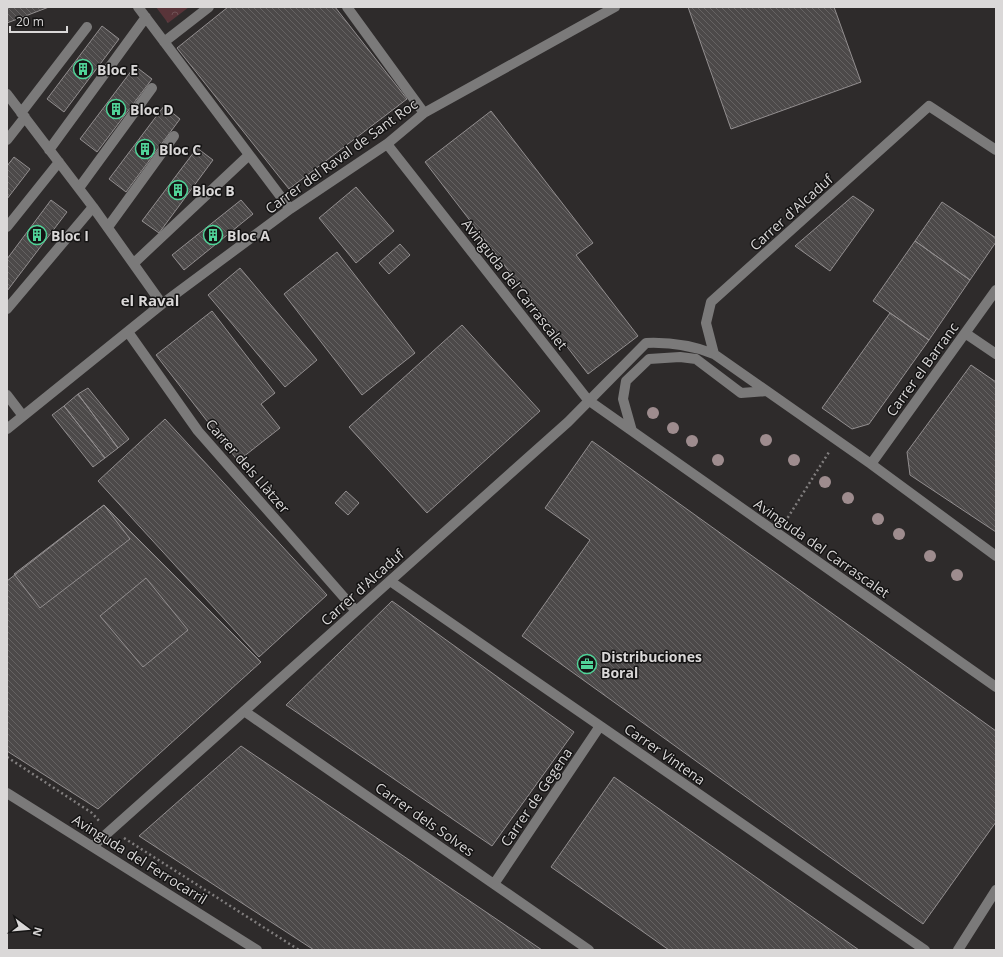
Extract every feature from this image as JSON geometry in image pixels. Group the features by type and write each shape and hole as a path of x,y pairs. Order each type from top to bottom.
{"street":[{"path":"138,7 290,209"},
{"path":"164,42 209,7"},
{"path":"347,7 424,113"},
{"name":"Carrer del Raval de Sant Roc","path":"7,429 162,304 290,209 387,144 424,113 615,7"},
{"path":"49,150 146,18"},
{"path":"7,140 23,115 87,27"},
{"path":"79,188 152,88"},
{"path":"7,94 93,206 162,304"},
{"name":"Carrer d'Alcaduf","path":"714,354 706,323 711,302 929,106 996,150"},
{"path":"108,227 174,136"},
{"name":"Avinguda del Carrascalet","path":"387,144 588,400 996,687"},
{"path":"134,263 249,155"},
{"path":"7,227 59,162"},
{"path":"7,309 93,206"},
{"name":"Carrer el Barranc","path":"871,464 996,290"},
{"name":"Carrer dels Llàtzer","path":"128,332 198,431 356,611"},
{"path":"965,333 996,354"},
{"name":"Carrer d'Alcaduf","path":"93,846 568,422 588,400 646,343 669,342 692,346 714,354"},
{"path":"714,354 871,464 996,556"},
{"path":"632,431 623,399 626,381 649,359 680,357 696,359 740,393 767,390"},
{"path":"7,395 23,416"},
{"name":"Carrer Vintena","path":"390,580 925,950"},
{"name":"Carrer dels Solves","path":"244,711 589,950"},
{"name":"Carrer de Gegena","path":"494,884 600,726"},
{"name":"Avinguda del Ferrocarril","path":"7,793 257,950"},
{"path":"958,950 996,890"}],"path":[{"path":"778,534 837,440"},
{"path":"7,757 92,814 100,822 299,950"}],"green space":[{"path":"156,7 189,7 168,23"}],"building":[{"path":"7,7 49,7 7,23"},
{"path":"228,7 335,7 407,99 289,189 177,48"},
{"path":"688,7 834,7 861,82 731,129"},
{"name":"Bloc E","path":"102,26 119,39 64,112 47,99"},
{"name":"Bloc D","path":"135,66 152,79 97,152 80,139"},
{"name":"Bloc C","path":"164,106 180,119 126,192 109,179"},
{"path":"491,111 593,243 576,255 638,336 588,374 425,162"},
{"name":"Bloc B","path":"197,148 213,160 159,233 142,221"},
{"path":"14,157 30,169 7,199 7,166"},
{"path":"356,187 394,231 356,263 319,218"},
{"path":"853,196 874,210 830,271 795,246"},
{"name":"Bloc I","path":"51,200 67,212 7,291 7,259"},
{"name":"Bloc A","path":"241,200 253,214 184,270 172,255"},
{"path":"942,202 996,238 996,242 970,280 915,241"},
{"path":"915,241 970,280 929,340 873,301"},
{"path":"400,244 410,255 389,274 379,263"},
{"path":"337,252 415,353 362,395 284,294"},
{"path":"240,268 317,360 285,387 208,295"},
{"path":"212,311 275,393 261,404 280,428 238,461 156,355"},
{"path":"890,313 929,340 869,424 852,429 822,408"},
{"path":"462,325 540,411 427,513 349,427"},
{"path":"971,365 996,382 996,532 910,475 907,452"},
{"path":"88,388 129,439 118,448 78,394"},
{"path":"78,394 118,448 105,458 64,406"},
{"path":"64,406 105,458 93,467 52,415"},
{"path":"165,419 327,595 259,657 98,481"},
{"path":"592,441 996,731 996,822 923,924 522,636 590,540 545,508"},
{"path":"346,491 359,503 348,515 335,503"},
{"path":"104,505 130,539 40,608 14,574"},
{"path":"104,505 261,662 98,809 7,751 7,581"},
{"path":"146,578 188,630 143,667 100,616"},
{"path":"392,601 574,732 492,846 286,705"},
{"path":"241,746 542,950 314,950 139,836"},
{"path":"614,777 859,950 669,950 551,867"}],"place":[{"name":"Bloc E","path":"83,69"},
{"name":"Bloc D","path":"116,109"},
{"name":"Bloc C","path":"145,149"},
{"name":"Bloc B","path":"178,190"},
{"name":"Bloc I","path":"37,235"},
{"name":"Bloc A","path":"213,235"},
{"name":"Distribuciones Boral","path":"587,664"}],"district":[{"name":"el Raval","path":"150,300"}]}
